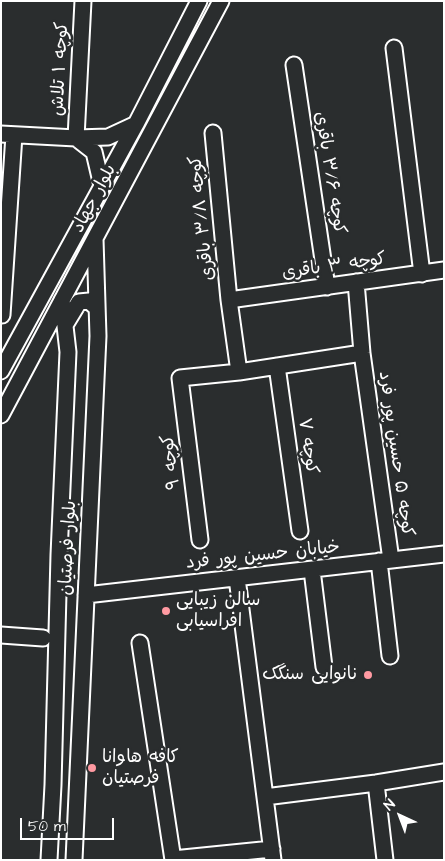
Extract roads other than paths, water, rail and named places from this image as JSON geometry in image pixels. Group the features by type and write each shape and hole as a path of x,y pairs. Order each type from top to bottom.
{"street":[{"name":"کوچه ۱ تلاش","path":"76,138 83,1"},
{"name":"بلوار جهاد","path":"1,371 136,124 199,1"},
{"name":"بلوار جهاد","path":"1,415 8,388 62,300 221,1"},
{"path":"394,48 422,274"},
{"name":"کوچه ۳/۶ باقری","path":"294,65 327,286"},
{"path":"2,315 8,134 76,138 108,136 136,124"},
{"name":"کوچه ۳/۸ باقری","path":"213,133 229,300 239,372"},
{"path":"76,138 94,152 102,186"},
{"name":"بلوار فرصتیان","path":"74,860 98,346 95,238"},
{"name":"کوچه ۳ باقری","path":"229,300 444,270"},
{"name":"کوچه ۵ حسین پور فرد","path":"356,282 385,561 390,656"},
{"name":"بلوار فرصتیان","path":"49,860 68,352 62,300"},
{"path":"65,326 79,302 89,301 97,308"},
{"path":"239,372 362,353"},
{"name":"کوچه ۷","path":"277,366 300,531"},
{"name":"کوچه ۹","path":"200,540 180,378 239,372"},
{"name":"خیابان حسین پور فرد","path":"86,596 444,554"},
{"path":"312,570 324,667"},
{"path":"140,643 173,860 272,854 237,578"},
{"path":"1,635 43,638"},
{"path":"53,773 78,771"},
{"path":"265,797 444,772"},
{"path":"376,783 385,860"}],"place":[{"name":"سالن زیبایی افراسیابی","path":"166,611"},
{"name":"نانوایی سنگک","path":"368,675"},
{"name":"کافه هاوانا فرصتیان","path":"92,768"}]}
